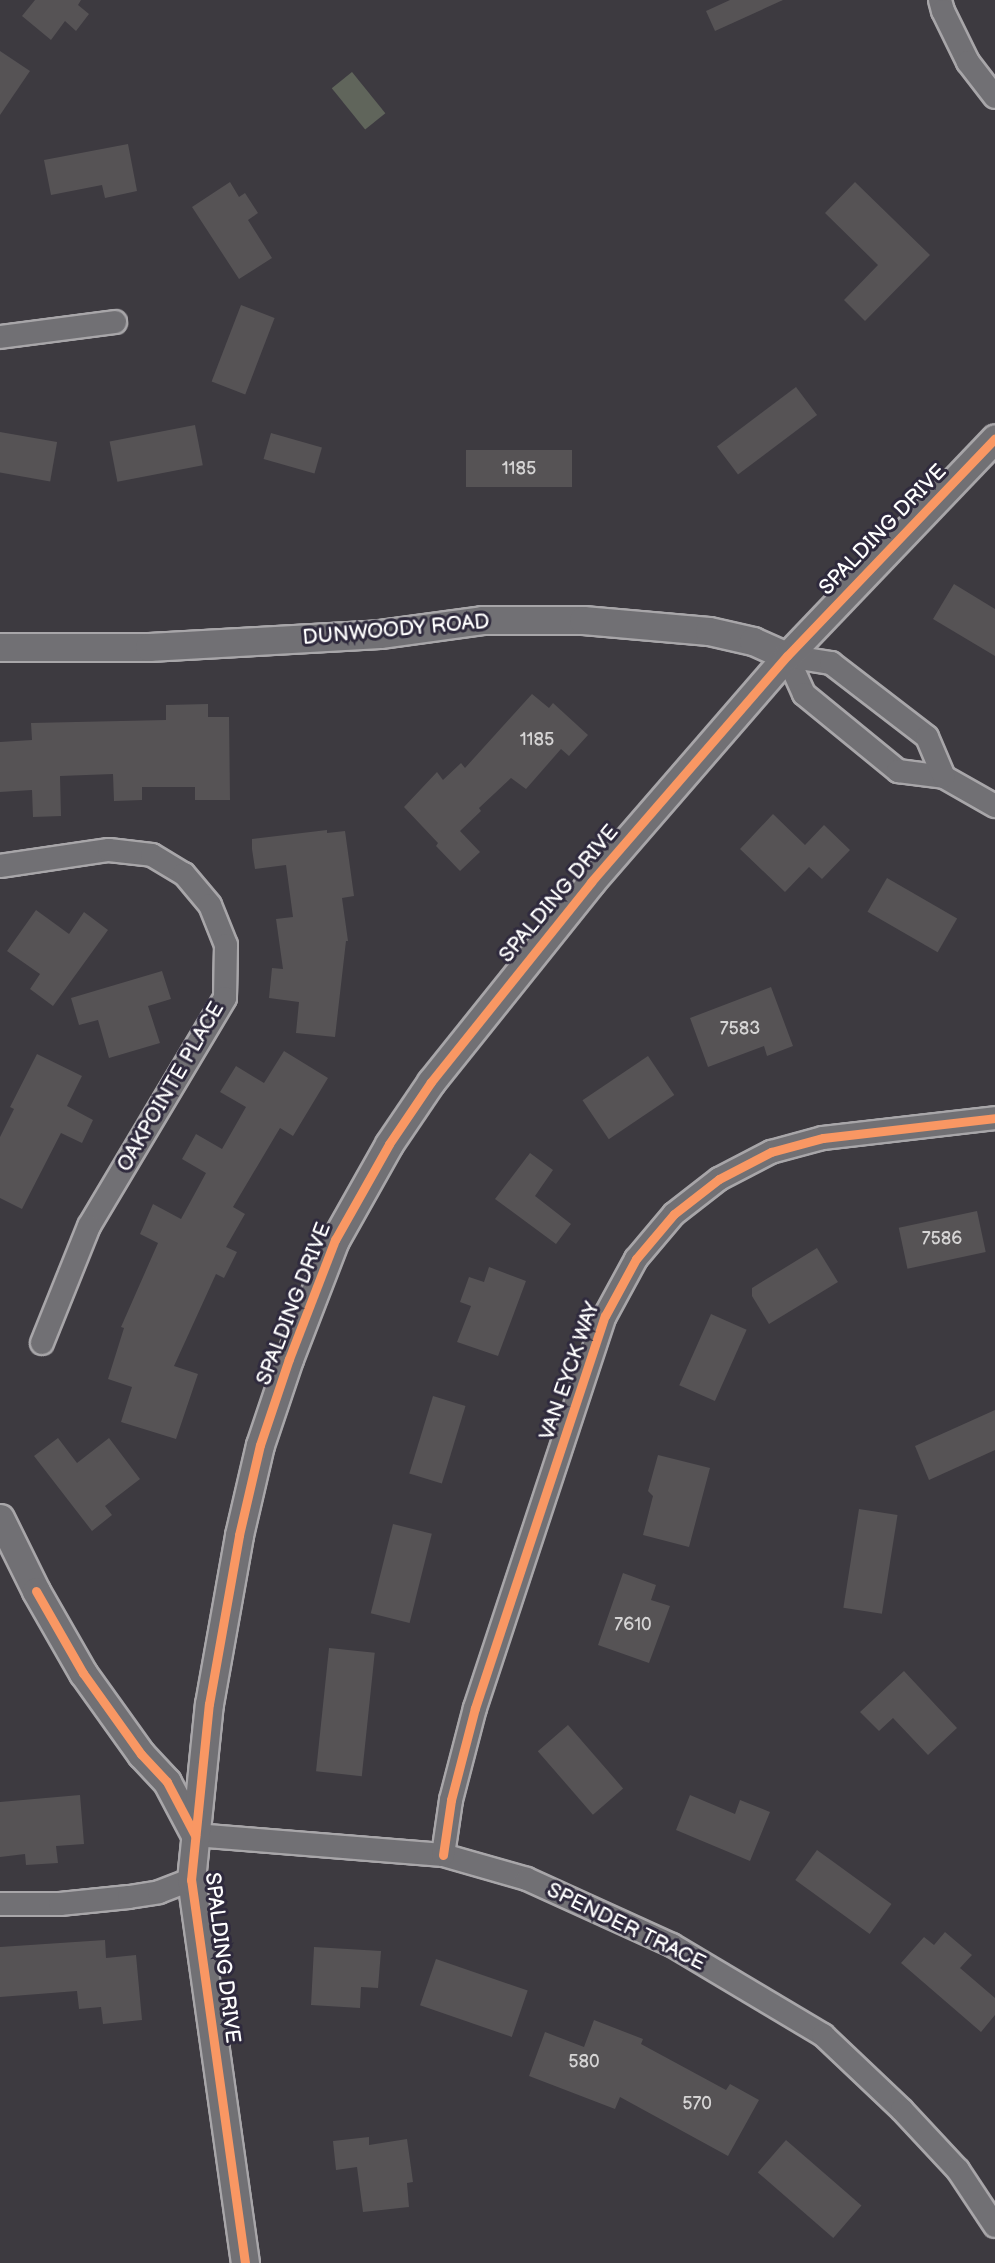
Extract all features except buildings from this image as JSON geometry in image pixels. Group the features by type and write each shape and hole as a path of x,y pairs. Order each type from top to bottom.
{"street":[{"path":"940,0 968,62 995,97"},
{"path":"0,337 115,322"},
{"name":"SPALDING DRIVE","path":"244,2263 191,1880 195,1835 210,1704 239,1535 258,1456 289,1359 335,1240 389,1144 431,1082 591,882 787,656 995,438"},
{"name":"DUNWOODY ROAD","path":"0,647 149,647 380,634 482,620 583,620 709,631 753,641 787,656"},
{"path":"787,656 831,663 927,737 945,777"},
{"path":"787,656 804,694 898,771 945,777 995,806"},
{"name":"OAKPOINTE PLACE","path":"0,866 109,850 152,855 184,874 210,905 226,945 225,998 89,1226 42,1343"},
{"name":"VAN EYCK WAY","path":"443,1855 451,1800 475,1708 605,1316 636,1259 674,1215 719,1179 771,1152 823,1138 995,1118"},
{"path":"0,1518 36,1591 83,1673 141,1754 167,1782 195,1835"},
{"name":"SPENDER TRACE","path":"195,1835 443,1855 527,1879 672,1945 823,2036 902,2110 958,2170 995,2226"},
{"path":"0,1904 60,1904 129,1897 159,1892 191,1880"}],"shaded area":[{"path":"352,72 385,113 365,130 332,88"}],"cycle path":[{"path":"245,2263 191,1880 209,1704 239,1535 260,1445 289,1359 335,1240 389,1144 431,1082 591,882 787,656 995,438"},
{"path":"443,1855 451,1800 475,1708 605,1316 636,1259 674,1214 719,1179 771,1152 823,1138 995,1118"},
{"path":"36,1591 83,1673 141,1754 167,1782 195,1835"}]}
